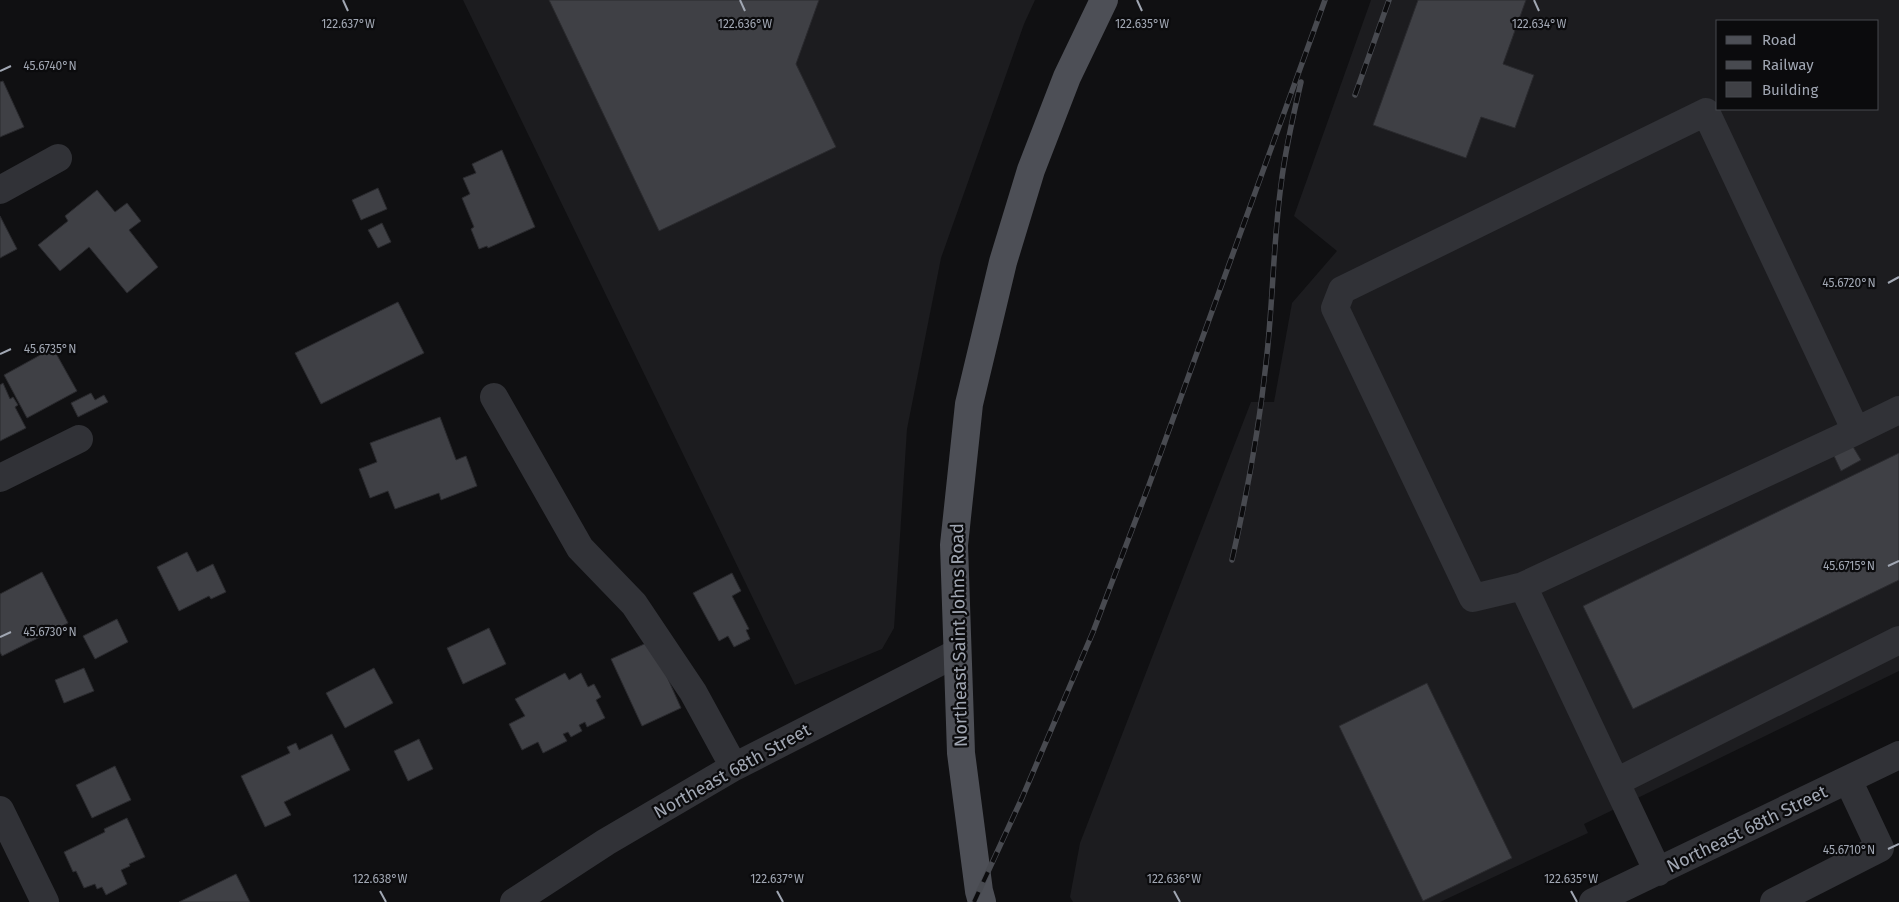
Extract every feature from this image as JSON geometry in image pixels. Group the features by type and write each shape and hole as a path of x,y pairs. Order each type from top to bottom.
{"main road":[{"name":"Northeast Saint Johns Road","path":"982,902 961,752 954,545 972,395 1003,262 1031,170 1067,77 1104,0"}],"street":[{"path":"1856,431 1706,112 1342,290 1335,308 1473,598 1523,586 1856,431 1899,410"},
{"path":"0,190 58,158"},
{"path":"494,397 580,548 634,604 693,692 734,767"},
{"path":"0,478 79,439"},
{"path":"1523,586 1658,872"},
{"path":"1616,782 1899,640"},
{"name":"Northeast 68th Street","path":"514,902 606,842 734,767 957,653"},
{"name":"Northeast 68th Street","path":"1594,902 1899,754"},
{"path":"1774,902 1890,844 1848,780"},
{"path":"0,810 45,902"}],"shaded area":[{"path":"463,0 1035,0 1024,24 941,258 907,429 894,628 882,649 795,685"},
{"path":"1371,0 1899,0 1899,671 1584,824 1588,833 1440,902 1073,902 1070,897 1080,843 1251,402 1274,402 1292,303 1337,251 1294,216"}],"building":[{"path":"549,0 819,0 796,64 836,147 659,231"},
{"path":"1418,0 1526,0 1503,64 1534,75 1515,128 1481,117 1466,158 1373,125"},
{"path":"3,81 24,127 0,137 0,82"},
{"path":"502,150 535,227 488,248 487,246 479,249 471,229 474,227 462,198 470,194 463,178 476,173 472,164"},
{"path":"378,188 387,209 361,220 352,200"},
{"path":"97,190 115,212 127,203 141,221 129,230 158,267 127,293 89,247 60,271 38,245 68,221 65,216"},
{"path":"0,216 17,249 0,258"},
{"path":"382,223 391,242 378,248 368,230"},
{"path":"398,302 424,353 321,404 295,353"},
{"path":"53,348 77,391 27,418 4,375"},
{"path":"3,383 10,399 13,397 18,405 15,407 26,428 0,441 0,385"},
{"path":"91,393 95,400 104,395 108,402 78,417 71,403"},
{"path":"440,417 456,460 466,456 477,486 441,500 439,493 395,509 388,491 370,498 359,469 377,462 370,443"},
{"path":"1852,445 1861,460 1841,471 1834,456"},
{"path":"1899,453 1899,580 1633,709 1583,606"},
{"path":"187,552 197,572 213,564 226,592 211,599 209,596 179,611 157,567"},
{"path":"42,572 68,623 2,656 0,652 0,594"},
{"path":"732,573 741,591 732,596 749,629 746,630 750,639 734,647 728,636 719,641 693,593"},
{"path":"117,619 128,642 95,659 83,636"},
{"path":"489,628 506,664 463,684 447,648"},
{"path":"651,641 681,708 642,726 611,659"},
{"path":"84,668 94,691 64,703 55,680"},
{"path":"374,668 393,703 345,728 326,693"},
{"path":"565,673 569,680 581,673 588,687 594,684 601,697 596,700 605,718 587,727 585,722 579,725 582,731 571,737 568,732 563,734 567,741 543,753 538,742 522,750 509,724 525,716 515,699"},
{"path":"1427,683 1512,858 1423,901 1339,726"},
{"path":"332,734 350,770 284,802 291,815 265,827 241,776 290,753 287,747 296,743 299,750"},
{"path":"419,739 433,769 408,781 394,751"},
{"path":"115,766 131,800 92,818 76,785"},
{"path":"127,818 145,857 121,870 127,884 106,895 102,887 97,889 95,884 84,888 76,871 73,872 64,852 105,832 104,829"},
{"path":"236,874 250,902 179,902"}],"railway":[{"path":"974,902 1022,798 1093,632 1149,485 1325,0"},
{"path":"1355,95 1389,0"},
{"path":"1232,560 1248,486 1260,412 1281,185 1287,146 1301,82"}]}
